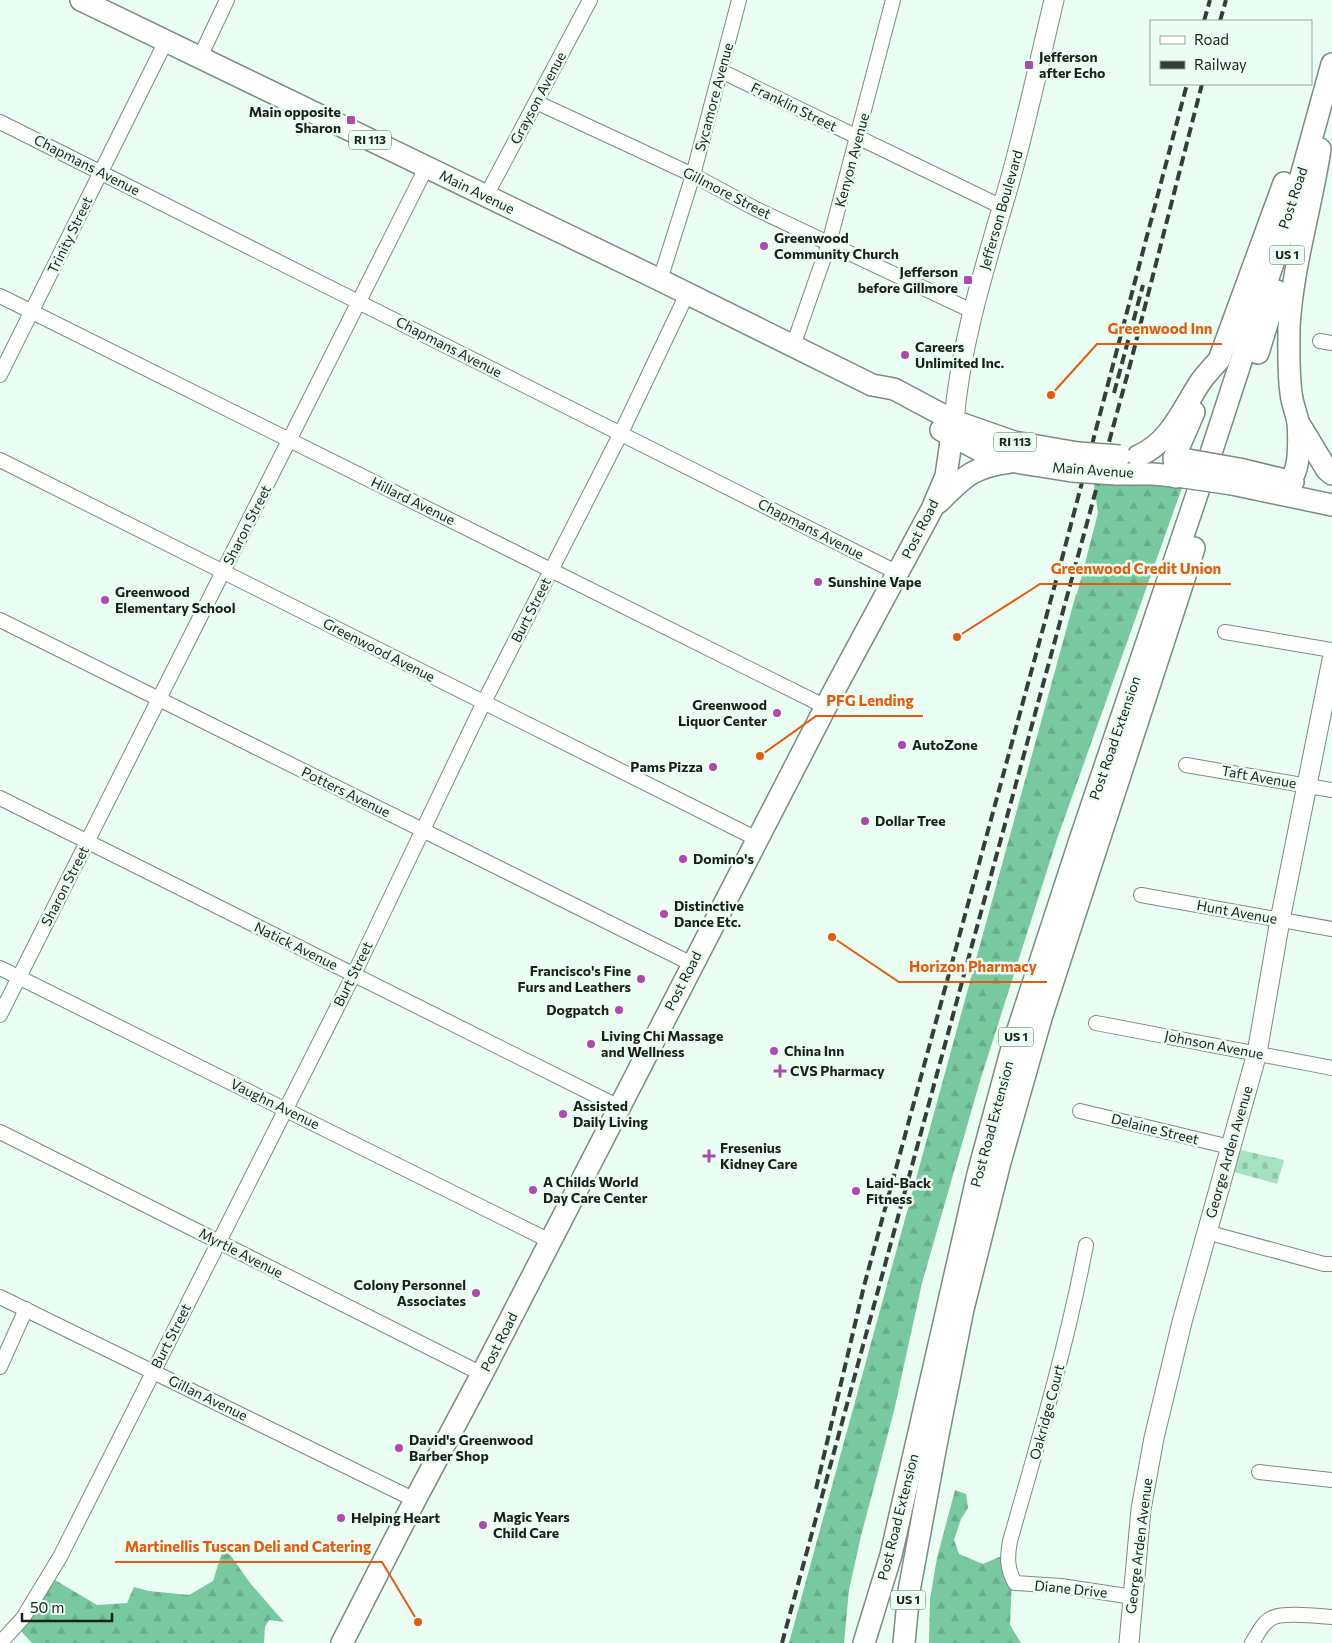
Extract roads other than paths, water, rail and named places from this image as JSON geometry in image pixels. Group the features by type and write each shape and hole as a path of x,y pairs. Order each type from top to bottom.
{"main road":[{"name":"Main Avenue","path":"81,0 660,280 872,385 886,398 952,429 979,450 1016,462 1125,462 1235,477 1290,481 1332,491"},
{"path":"1180,468 1285,180 1332,64"},
{"path":"1261,490 1283,487 1290,481 1298,464 1298,422 1291,394 1288,369 1290,317 1294,280 1316,178 1332,64"},
{"name":"Post Road","path":"1221,443 1269,318 1295,226 1332,64"},
{"path":"1125,462 1149,452 1161,441 1186,408 1202,380 1218,360"},
{"path":"1298,422 1327,470 1332,474"},
{"name":"Main Avenue","path":"952,429 1014,442 1075,462"},
{"name":"Post Road","path":"342,1643 757,839 932,509 946,476 952,429"},
{"name":"Post Road Extension","path":"864,1643 890,1554 978,1174 1012,1048 1081,837 1221,443"},
{"name":"Post Road Extension","path":"904,1643 909,1591 944,1406 964,1309 1000,1162 1041,1018 1221,443"},
{"path":"932,509 961,480 973,472 989,465 1016,462"},
{"name":"Main Avenue","path":"1125,462 1153,474 1180,468"},
{"name":"Main Avenue","path":"1235,477 1261,490 1332,505"}],"street":[{"path":"200,58 227,0"},
{"name":"Grayson Avenue","path":"486,196 590,0"},
{"name":"Sycamore Avenue","path":"660,280 693,175 739,0"},
{"name":"Kenyon Avenue","path":"793,346 829,243 893,0"},
{"name":"Jefferson Boulevard","path":"952,429 958,381 972,311 1018,151 1054,0"},
{"name":"Trinity Street","path":"0,375 166,41"},
{"name":"Franklin Street","path":"721,71 1002,207"},
{"name":"Gillmore Street","path":"536,102 693,175 754,208 972,311"},
{"name":"Chapmans Avenue","path":"0,122 898,573"},
{"name":"Sharon Street","path":"0,1015 426,168"},
{"name":"Burt Street","path":"0,1643 23,1618 60,1556 354,974 484,702 688,294"},
{"name":"Hillard Avenue","path":"0,296 826,707"},
{"name":"Greenwood Avenue","path":"0,460 757,839"},
{"name":"Potters Avenue","path":"0,620 692,964"},
{"path":"1224,632 1332,650"},
{"name":"George Arden Avenue","path":"1129,1643 1141,1509 1154,1438 1206,1232 1256,1053 1280,920 1332,660"},
{"name":"Taft Avenue","path":"1186,765 1332,790"},
{"name":"Natick Avenue","path":"0,798 619,1107"},
{"name":"Hunt Avenue","path":"1141,896 1332,929"},
{"name":"Vaughn Avenue","path":"0,968 550,1241"},
{"name":"Johnson Avenue","path":"1096,1023 1332,1068"},
{"name":"Delaine Street","path":"1080,1111 1230,1147"},
{"name":"Myrtle Avenue","path":"0,1132 482,1374"},
{"path":"1206,1232 1324,1264 1332,1264"},
{"name":"Oakridge Court","path":"1011,1577 1007,1560 1010,1541 1052,1394 1076,1297 1086,1245"},
{"name":"Gillan Avenue","path":"0,1297 415,1500"},
{"path":"0,1367 26,1310"},
{"path":"1259,1472 1332,1480"},
{"name":"Diane Drive","path":"1011,1577 1015,1583 1062,1586 1133,1597"},
{"path":"1252,1643 1262,1626 1270,1618 1280,1614 1332,1617"}],"railway":[{"path":"1204,20 1210,0"},
{"path":"1220,20 1226,0"},
{"path":"816,1489 864,1286 1060,566 1187,85"},
{"path":"782,1643 1130,365 1202,85"},
{"path":"1114,393 1143,285"}],"place":[{"name":"Jefferson after Echo","path":"1029,65"},
{"name":"Main opposite Sharon","path":"351,120"},
{"name":"Greenwood Community Church","path":"764,246"},
{"name":"Jefferson before Gillmore","path":"968,280"},
{"name":"Careers Unlimited Inc.","path":"905,355"},
{"name":"Greenwood Inn","path":"1051,395"},
{"name":"Sunshine Vape","path":"818,582"},
{"name":"Greenwood Elementary School","path":"105,600"},
{"name":"Greenwood Credit Union","path":"957,637"},
{"name":"Greenwood Liquor Center","path":"777,713"},
{"name":"AutoZone","path":"902,745"},
{"name":"PFG Lending","path":"760,756"},
{"name":"Pams Pizza","path":"713,767"},
{"name":"Dollar Tree","path":"865,821"},
{"name":"Domino's","path":"683,859"},
{"name":"Distinctive Dance Etc.","path":"664,914"},
{"name":"Horizon Pharmacy","path":"832,937"},
{"name":"Francisco's Fine Furs and Leathers","path":"641,979"},
{"name":"Dogpatch","path":"619,1010"},
{"name":"Living Chi Massage and Wellness","path":"591,1044"},
{"name":"China Inn","path":"774,1051"},
{"name":"CVS Pharmacy","path":"780,1071"},
{"name":"Assisted Daily Living","path":"563,1114"},
{"name":"Fresenius Kidney Care","path":"709,1156"},
{"name":"A Childs World Day Care Center","path":"533,1190"},
{"name":"Laid-Back Fitness","path":"856,1191"},
{"name":"Colony Personnel Associates","path":"476,1293"},
{"name":"David's Greenwood Barber Shop","path":"399,1448"},
{"name":"Helping Heart","path":"341,1518"},
{"name":"Magic Years Child Care","path":"483,1525"},
{"name":"Martinellis Tuscan Deli and Catering","path":"418,1622"}]}
